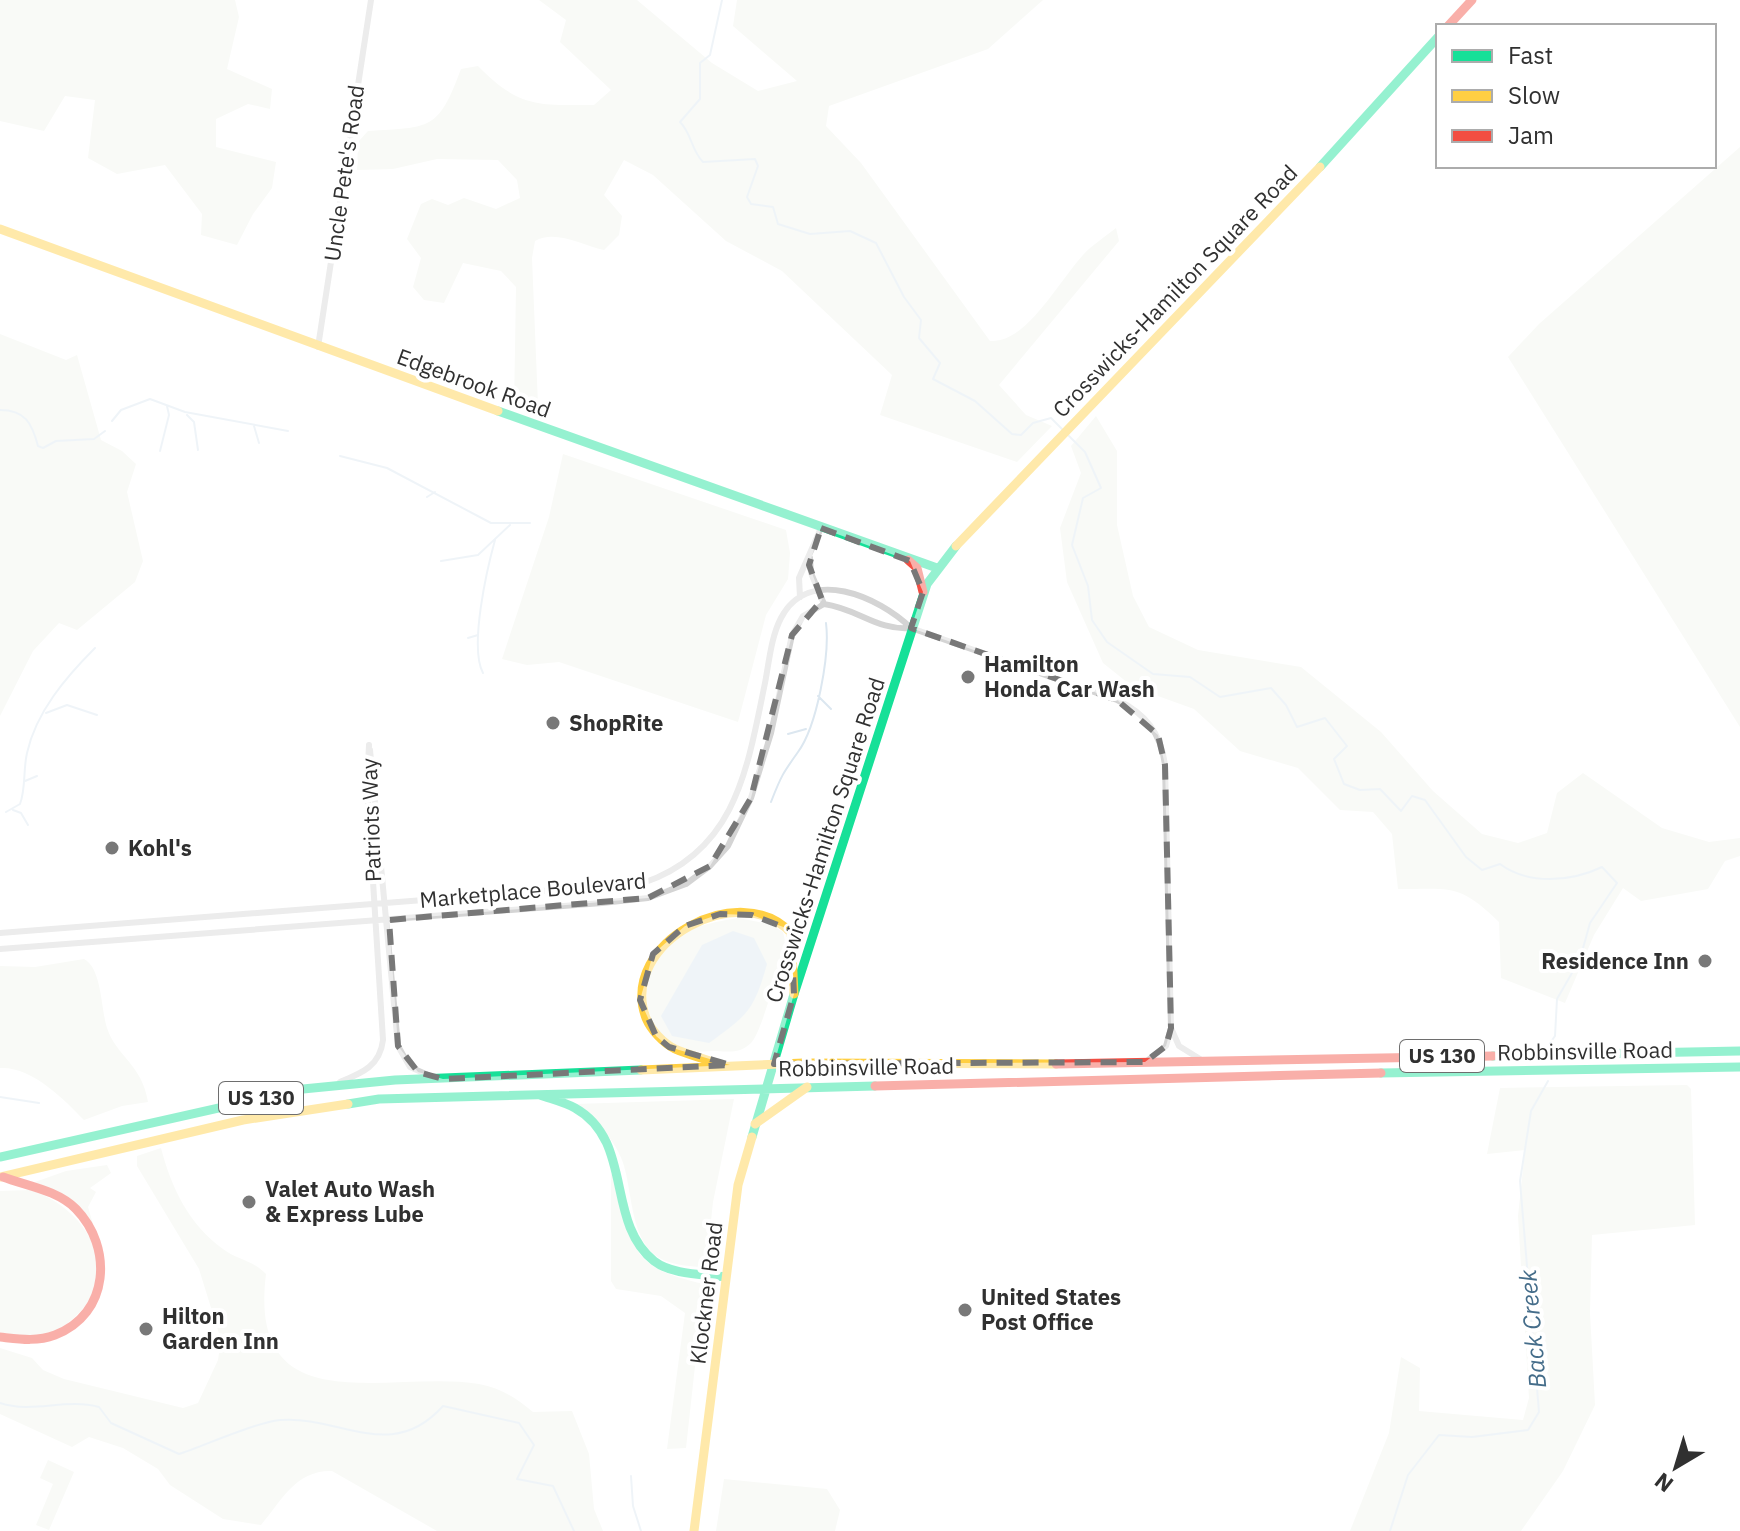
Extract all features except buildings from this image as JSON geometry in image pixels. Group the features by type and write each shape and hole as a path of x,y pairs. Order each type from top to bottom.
{"main road":[{"path":"1450,24 1472,0"},
{"name":"Crosswicks-Hamilton Square Road","path":"774,1064 911,628 923,592 937,568 1058,437 1291,199 1436,39"},
{"name":"Edgebrook Road","path":"0,229 318,347 937,568"},
{"path":"914,559 931,559 950,553"},
{"path":"898,554 917,568 923,592"},
{"path":"730,1065 678,1053 656,1036 640,1000 644,967 653,954 685,926 720,914 772,919 791,933 794,994"},
{"name":"Robbinsville Road","path":"0,1157 139,1123 333,1085 730,1065 1145,1062 1740,1051"},
{"path":"1141,1078 1152,1069 1187,1067 1204,1061"},
{"name":"Klockner Road","path":"694,1531 738,1185 774,1064"},
{"name":"Robbinsville Road","path":"1,1177 153,1140 319,1106 379,1099 1141,1078 1740,1067"},
{"path":"755,1124 808,1086"},
{"path":"528,1093 572,1108 597,1126 611,1146 620,1168 631,1229 641,1249 654,1262 671,1269 725,1277"},
{"path":"0,1150 20,1152"},
{"path":"0,1337 35,1342 74,1326 96,1296 102,1262 94,1233 75,1208 44,1189 1,1177"}],"street":[{"name":"Uncle Pete's Road","path":"318,347 371,0"},
{"path":"821,528 799,578 800,597 818,590 841,589 855,594 895,613 911,628 1117,700 1146,719 1158,735 1165,765 1171,1028 1166,1046 1145,1062"},
{"path":"810,557 811,573 824,604 851,610 891,630 911,628"},
{"name":"Marketplace Boulevard","path":"0,933 643,883 690,862 717,834 727,816 756,728 778,623 800,597"},
{"name":"Marketplace Boulevard","path":"0,949 648,898 699,876 728,846 751,798 771,733 796,625 813,608 824,604"},
{"name":"Patriots Way","path":"333,1085 369,1069 382,1049 367,786 369,745 388,904 398,1046 410,1067 443,1079"},
{"path":"1171,1028 1186,1052 1204,1061"}],"highlighted area":[{"path":"821,528 910,561 923,592 911,628 1117,700 1158,735 1165,765 1171,1028 1166,1046 1145,1062 774,1064 794,994 791,930 752,915 720,914 685,926 653,954 640,1000 656,1036 669,1047 730,1065 443,1079 418,1072 398,1046 389,920 648,898 710,866 751,798 792,635 822,600 809,565"}],"shaded area":[{"path":"0,0 235,0 239,17 227,69 272,89 270,109 248,104 216,119 216,147 276,162 272,188 253,214 237,245 201,235 202,214 165,165 117,174 88,158 95,100 65,96 44,131 0,121"},
{"path":"539,0 637,0 712,63 758,91 797,81 733,26 737,0 1043,0 988,49 829,106 826,126 861,163 990,341 1003,339 1029,322 1083,255 1116,228 1119,241 999,385 1026,415 1052,426 1017,462 880,415 892,375 782,271 726,241 653,175 624,160 604,195 622,216 619,235 604,250 560,237 535,241 532,258 538,405 514,409 516,287 501,271 463,263 444,303 424,300 413,287 421,258 407,239 421,204 432,199 448,205 464,198 496,209 520,198 517,180 498,160 437,159 393,169 357,170 358,142 368,131 406,128 430,122 446,104 461,69 478,66 492,80 518,97 543,104 594,105 611,90 560,42 566,20"},
{"path":"1740,147 1740,727 1508,357 1539,324"},
{"path":"0,334 66,360 77,355 101,440 122,451 136,464 127,492 143,561 135,582 77,630 59,623 33,651 0,716"},
{"path":"1096,416 1117,451 1117,525 1133,596 1149,627 1198,650 1301,667 1381,732 1433,791 1482,834 1518,843 1547,833 1557,793 1583,773 1662,828 1709,842 1740,838 1740,856 1725,861 1708,889 1641,901 1623,888 1594,935 1565,1003 1501,978 1499,922 1464,894 1443,889 1398,889 1392,834 1373,812 1340,810 1298,768 1240,751 1194,709 1133,687 1103,663 1067,582 1060,528 1081,473 1071,446"},
{"path":"563,454 786,530 790,553 788,579 766,615 738,722 559,662 527,665 502,659 549,517"},
{"path":"738,918 769,924 783,932 786,945 760,1026 751,1043 739,1050 699,1052 681,1049 656,1028 650,1014 647,999 652,968 670,942 685,932"},
{"path":"733,931 754,938 767,964 753,1002 741,1018 709,1043 672,1036 661,1016 702,945"},
{"path":"84,959 98,980 111,1038 135,1069 148,1102 122,1106 84,1120 35,1078 23,1072 0,1068 0,966 35,967"},
{"path":"1687,1085 1691,1089 1695,1225 1592,1235 1590,1313 1595,1405 1563,1471 1521,1531 1350,1531 1389,1433 1401,1357 1420,1368 1419,1411 1523,1420 1529,1398 1518,1216 1525,1150 1487,1154 1500,1088"},
{"path":"734,1099 713,1202 706,1268 669,1262 656,1255 639,1233 626,1173 613,1143 574,1104"},
{"path":"161,1148 176,1191 200,1229 223,1249 266,1274 266,1322 279,1354 302,1372 332,1381 479,1384 508,1394 533,1412 572,1411 589,1454 594,1509 603,1531 437,1531 332,1471 319,1472 299,1481 261,1525 223,1519 170,1485 158,1469 123,1448 89,1437 72,1447 0,1414 0,1348 32,1358 43,1370 64,1379 183,1408 198,1403 218,1360 221,1340 199,1269 137,1166 137,1156"},
{"path":"107,1165 111,1173 90,1188 96,1192 88,1207 93,1224 35,1182 66,1171"},
{"path":"611,1174 618,1178 631,1238 638,1251 660,1270 704,1284 686,1448 667,1449 685,1313 661,1296 616,1289 611,1281"},
{"path":"30,1190 50,1198 82,1225 92,1242 97,1261 97,1280 90,1299 75,1317 53,1332 32,1336 0,1332 0,1191"},
{"path":"48,1460 74,1472 49,1530 36,1525 53,1484 40,1478"},
{"path":"724,1479 827,1489 840,1510 835,1531 716,1531"}],"waterway":[{"name":"Back Creek","path":"722,0 710,55 700,63 700,99 680,122 699,157 703,162 755,159 758,166 747,197 751,204 773,207 778,224 810,234 850,231 876,243 904,297 921,320 919,338 940,363 933,379 975,401 1012,434 1021,435 1033,423 1051,418 1062,429"},
{"path":"112,421 121,410 150,399 185,412 288,431"},
{"path":"160,451 169,415 167,406"},
{"path":"0,410 16,412 26,419 38,446 43,448 56,441 94,439 105,431"},
{"path":"187,415 194,422 198,450"},
{"path":"254,426 259,443"},
{"name":"Back Creek","path":"1067,434 1085,452 1101,488 1083,498 1072,545 1088,586 1092,620 1107,642 1153,674 1190,677 1220,697 1271,688 1286,705 1297,727 1325,718 1347,746 1334,759 1344,784 1360,790 1380,789 1401,811 1412,796 1425,800 1466,857 1482,870 1500,864 1523,875 1550,879 1577,876 1602,867 1617,883 1590,923 1580,959 1557,999 1555,1036 1550,1043"},
{"path":"340,456 387,468 491,523 530,523"},
{"path":"427,497 435,492"},
{"path":"441,561 478,555 510,525"},
{"path":"483,673 479,661 479,627 495,540"},
{"path":"771,802 811,725 821,690 826,623"},
{"path":"468,638 478,635"},
{"path":"6,812 20,804 27,753 37,723 63,683 95,648"},
{"path":"818,696 831,709"},
{"path":"46,713 67,705 97,715"},
{"path":"788,734 806,729"},
{"path":"25,781 37,776"},
{"path":"13,810 21,813 28,825"},
{"name":"Back Creek","path":"1390,1531 1408,1475 1439,1435 1472,1437 1528,1430 1539,1412 1520,1181 1531,1111 1548,1081"},
{"path":"0,1097 39,1103"},
{"path":"0,1403 25,1407 74,1404 99,1407 111,1423 179,1454 280,1420 302,1420 384,1435 404,1432 424,1423 443,1406 519,1423 534,1445 517,1479 553,1486 574,1531"},
{"path":"631,1476 633,1506 641,1531"}],"traffic: fast":[{"path":"1320,167 1436,39"},
{"path":"498,411 937,568"},
{"path":"752,1137 794,994 927,584 956,546"},
{"path":"1493,1056 1740,1051"},
{"path":"1381,1073 1740,1067"},
{"path":"0,1157 303,1089 395,1080 641,1070"},
{"path":"348,1104 379,1099 875,1086"},
{"path":"540,1095 575,1108 593,1122 605,1140 613,1161 629,1225 639,1245 654,1261 679,1271 725,1277"}],"traffic: slow":[{"path":"956,546 1320,167"},
{"path":"0,229 498,411"},
{"path":"710,1061 662,1040 646,1018 642,990 650,965 666,943 689,926 716,916 743,912 769,918 791,933 794,994"},
{"path":"641,1070 804,1063 1056,1064"},
{"path":"755,1124 807,1087"},
{"path":"0,1177 243,1120 348,1104"},
{"path":"694,1531 738,1185 752,1137"}],"traffic: jam":[{"path":"1450,24 1472,0"},
{"path":"908,560 917,568 923,592"},
{"path":"1056,1064 1493,1056"},
{"path":"875,1086 1381,1073"},
{"path":"0,1337 41,1339 73,1325 87,1312 96,1296 100,1278 96,1242 88,1224 76,1209 51,1193 3,1177"}],"place":[{"name":"Hamilton Honda Car Wash","path":"968,677"},
{"name":"ShopRite","path":"553,723"},
{"name":"Kohl's","path":"112,848"},
{"name":"Residence Inn","path":"1705,961"},
{"name":"Valet Auto Wash & Express Lube","path":"249,1202"},
{"name":"United States Post Office","path":"965,1310"},
{"name":"Hilton Garden Inn","path":"146,1329"}]}
